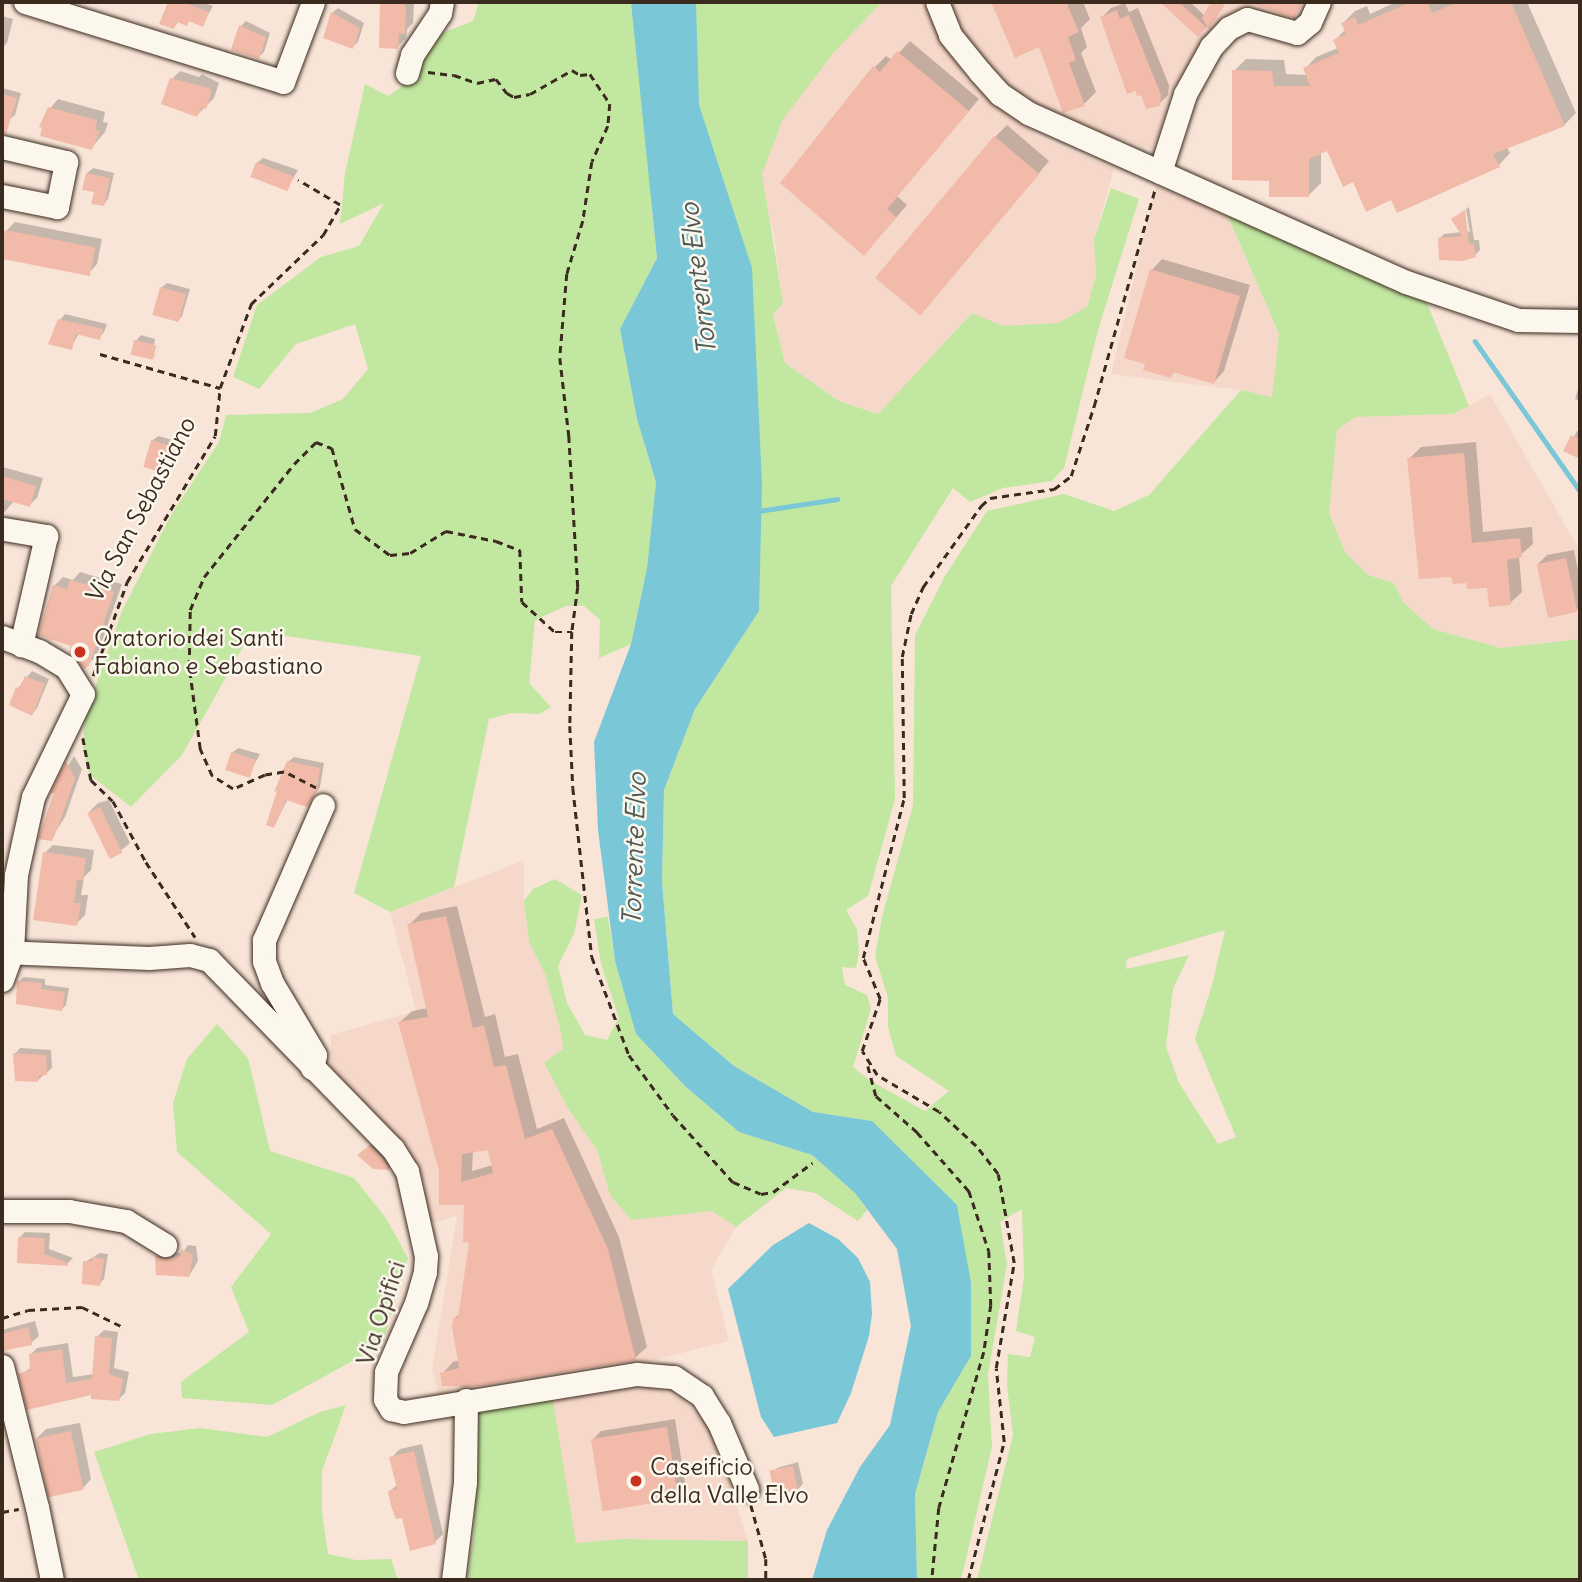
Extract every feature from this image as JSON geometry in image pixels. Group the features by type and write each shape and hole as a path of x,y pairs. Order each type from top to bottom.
{"street":[{"path":"24,2 283,82 313,2"},
{"path":"407,73 412,55 440,13 442,2"},
{"path":"937,2 950,35 1000,94 1028,113 1102,149 1160,172 1406,282 1518,320 1580,321"},
{"path":"1160,172 1185,94 1210,47 1229,28 1247,19 1297,33 1310,22 1320,2"},
{"path":"2,147 66,162 57,207 2,196"},
{"path":"2,979 23,833 33,797 78,703 66,667 11,641 46,536 4,528"},
{"path":"312,1068 315,1055 272,983 264,961 264,940 323,805"},
{"path":"7,952 149,958 190,955 209,960"},
{"name":"Via Opifici","path":"209,960 393,1149 407,1171 426,1256 425,1272 386,1372 385,1399 391,1409 404,1412 637,1374 674,1377 702,1396 719,1423 747,1489"},
{"path":"2,1211 69,1211 126,1221 165,1245"},
{"path":"2,1366 52,1580"},
{"path":"453,1580 465,1482 466,1400"}],"path":[{"path":"407,73 454,75 477,83 496,79 514,97 530,94 572,70 580,75 590,74 610,104 608,125 592,162 583,221 567,274 561,358 579,587 572,632 570,726 573,788 592,957 629,1055 673,1115 733,1182 761,1194 773,1192 812,1163"},
{"path":"932,1580 939,1508 984,1352 991,1305 989,1251 969,1191 917,1132 876,1096 862,1051 880,999 863,958 904,798 905,740 900,687 902,657 911,614 937,565 985,502 990,498 1055,489 1071,476 1094,407 1160,172"},
{"name":"Via San Sebastiano","path":"78,703 99,666 109,624 127,582 215,436 220,388 251,304 323,235 340,205 298,180"},
{"path":"100,354 220,388"},
{"path":"323,805 325,792 284,772 265,775 233,789 212,776 200,749 188,667 190,610 204,577 293,464 316,442 332,448 355,529 390,555 410,553 446,531 496,541 520,550 522,602 555,632 572,632"},
{"path":"78,703 91,780 113,801 146,862 209,960"},
{"path":"867,1063 877,1074 939,1112 976,1146 998,1174 1002,1192 1014,1263 996,1368 1004,1442 968,1580"},
{"path":"2,1318 28,1310 82,1307 125,1328"},
{"path":"747,1489 766,1559 766,1580"}],"shaded area":[{"path":"868,2 927,2 965,79 1039,137 1114,169 1094,239 1096,276 1087,307 1058,323 1002,326 972,313 878,414 839,401 785,363 773,315 783,303 774,235 764,198 762,172 771,122"},
{"path":"946,2 1313,2 1299,28 1225,18 1170,92 1161,129 1152,149 1080,127 1005,89 958,32"},
{"path":"1156,186 1227,214 1279,334 1272,398 1240,390 1111,374"},
{"path":"1490,394 1580,551 1580,639 1501,648 1433,629 1403,602 1394,583 1368,575 1345,552 1329,513 1337,430 1355,417 1453,414"},
{"path":"524,860 524,901 529,942 545,974 562,1036 563,1049 544,1063 569,1110 597,1150 610,1195 631,1220 712,1211 736,1227 711,1270 729,1341 599,1374 439,1397 432,1369 457,1216 428,1224 425,1182 399,1143 330,1071 331,1035 416,1011 390,912"},
{"path":"650,1386 680,1398 714,1431 748,1541 622,1539 576,1544 553,1400"}],"green space":[{"path":"479,2 882,2 835,51 783,119 762,174 783,303 773,315 785,363 839,401 878,414 972,313 1003,326 1058,323 1087,307 1096,276 1094,239 1111,188 1139,199 1098,330 1064,468 1052,481 1003,488 970,502 953,488 891,586 895,799 868,896 846,910 857,929 859,952 856,968 842,967 845,985 867,995 871,1009 853,1067 869,1080 925,1111 949,1091 896,1056 888,1027 888,998 875,956 882,917 913,805 915,635 945,576 987,511 1064,494 1114,511 1149,495 1241,390 1272,397 1279,334 1227,214 1427,303 1469,406 1453,414 1355,417 1337,430 1329,513 1345,552 1368,575 1394,583 1403,602 1433,629 1501,648 1580,639 1580,1580 977,1580 1013,1435 1007,1386 1008,1354 1030,1357 1035,1337 1016,1331 1024,1277 1022,1209 1000,1222 1007,1264 988,1375 992,1447 961,1580 917,1580 915,1494 938,1412 971,1356 872,1121 813,1112 734,1066 673,1014 662,882 664,790 695,709 759,611 651,202 657,258 620,329 637,419 656,482 647,568 631,644 599,658 600,620 584,606 566,606 535,620 529,683 551,707 539,714 512,713 489,719 454,887 390,912 354,893 421,656 252,631 182,755 131,807 89,774 83,746 85,716 122,611 171,515 219,442 226,415 310,413 343,399 368,369 355,324 296,344 259,389 233,377 257,305 321,257 359,246 384,203 340,224 345,173 365,84 388,96 401,87 435,36 473,21","holes":["1225,930 1195,1039 1236,1137 1218,1144 1179,1083 1166,1047 1173,989 1189,955 1126,969 1127,959"]},
{"path":"555,879 582,895 574,934 558,966 567,1003 585,1035 607,1040 619,1018 601,964 594,919 608,917 615,961 636,1034 686,1087 739,1132 812,1155 855,1193 867,1210 858,1221 815,1193 786,1188 736,1227 712,1211 631,1220 610,1195 597,1150 569,1110 544,1063 563,1049 562,1036 545,974 529,942 524,901 533,889"},
{"path":"217,1024 248,1058 270,1151 354,1178 386,1218 408,1258 382,1345 272,1405 182,1398 181,1382 249,1332 231,1287 271,1234 177,1152 173,1103 187,1059"},
{"path":"553,1400 576,1543 622,1539 748,1541 748,1580 467,1580 474,1536 479,1407"},
{"path":"346,1405 322,1471 322,1512 328,1554 356,1560 391,1559 398,1580 139,1580 94,1452 151,1434 200,1428 267,1437 320,1412"}],"water":[{"name":"Torrente Elvo","path":"631,2 696,2 699,105 752,268 762,484 759,611 695,709 664,790 662,882 673,1014 734,1066 813,1112 872,1121 957,1205 971,1283 971,1356 938,1412 915,1494 917,1580 812,1580 827,1530 860,1467 890,1425 911,1326 897,1249 855,1193 812,1155 739,1132 686,1087 636,1034 615,961 598,830 594,742 631,644 647,568 656,482 637,419 620,329 657,258"},
{"path":"809,1223 838,1239 858,1258 870,1282 872,1314 869,1336 851,1393 837,1423 774,1437 761,1417 728,1289 773,1245"}],"building":[{"path":"168,2 183,2 209,12 203,27 189,21 187,26 177,22 174,29 159,24"},
{"path":"380,2 404,2 405,34 399,33 398,49 379,48"},
{"path":"991,2 1066,2 1079,32 1068,37 1076,60 1069,63 1085,106 1063,113 1039,47 1015,58"},
{"path":"1160,2 1179,2 1206,27 1198,37"},
{"path":"1211,2 1226,2 1209,29 1202,18"},
{"path":"1248,2 1303,2 1294,18"},
{"path":"1411,2 1427,2 1432,13 1458,2 1511,2 1565,126 1493,154 1500,167 1397,213 1391,200 1366,212 1353,182 1343,187 1327,151 1309,159 1309,197 1269,197 1269,181 1232,180 1232,70 1272,71 1274,86 1310,86 1303,68 1339,53 1333,40 1346,34 1341,23 1355,17 1358,25"},
{"path":"1117,10 1120,19 1129,15 1161,95 1160,106 1146,109 1141,95 1137,96 1136,91 1127,94 1100,17"},
{"path":"331,12 360,28 353,49 323,38"},
{"path":"239,25 266,38 259,59 231,50"},
{"path":"897,51 969,111 887,209 896,217 864,256 780,183 873,66 880,72"},
{"path":"170,78 209,88 211,93 206,109 202,107 197,117 161,104"},
{"path":"2,94 17,98 6,134 2,133"},
{"path":"48,107 97,120 95,130 100,131 92,150 40,136 42,128 39,127"},
{"path":"994,136 1039,174 920,316 875,278"},
{"path":"256,162 293,176 288,191 250,177"},
{"path":"86,173 110,178 104,206 91,204 94,192 82,190"},
{"path":"1465,210 1469,244 1474,244 1476,257 1463,261 1439,260 1438,238 1462,236 1451,219"},
{"path":"5,230 95,248 90,276 2,259"},
{"path":"1150,269 1240,296 1214,384 1173,372 1171,378 1143,370 1145,364 1124,358"},
{"path":"160,287 186,294 179,322 152,315"},
{"path":"58,319 103,329 100,340 76,334 72,350 48,344"},
{"path":"134,340 156,345 153,360 131,355"},
{"path":"1571,435 1580,440 1580,459 1563,451"},
{"path":"151,440 169,445 162,472 143,467"},
{"path":"1464,453 1472,543 1520,538 1522,557 1507,560 1511,605 1489,607 1487,588 1467,589 1466,583 1453,584 1451,577 1419,579 1407,458"},
{"path":"2,476 36,486 30,507 2,499"},
{"path":"1566,558 1577,612 1548,618 1537,564"},
{"path":"70,580 114,592 89,666 84,669 69,652 71,646 38,635 53,585 67,589"},
{"path":"25,676 45,684 32,716 9,705 16,687 19,689"},
{"path":"231,752 256,760 250,778 225,770"},
{"path":"287,761 320,768 316,793 307,807 286,800 274,828 266,825 277,791 274,792"},
{"path":"66,762 75,778 58,827 52,841 38,839 54,793 50,793"},
{"path":"100,807 122,853 110,859 87,813"},
{"path":"43,852 86,858 83,880 77,880 74,903 81,903 77,926 33,920"},
{"path":"446,916 473,1028 484,1025 494,1067 506,1065 525,1139 552,1129 608,1249 636,1360 470,1387 442,1386 440,1373 459,1368 452,1326 454,1317 458,1318 469,1243 463,1242 464,1205 439,1205 439,1171 398,1022 428,1017 407,924","holes":["488,1150 493,1173 461,1182 462,1154"]},
{"path":"17,981 42,983 41,989 65,992 62,1011 16,1004"},
{"path":"13,1053 46,1055 47,1075 39,1075 38,1082 15,1081"},
{"path":"370,1145 390,1170 373,1169 357,1155"},
{"path":"18,1237 45,1238 44,1254 68,1263 68,1266 17,1263"},
{"path":"181,1249 193,1255 189,1277 156,1275 155,1256 165,1259 181,1256"},
{"path":"93,1257 104,1259 100,1286 82,1284 83,1261 92,1261"},
{"path":"28,1327 32,1345 2,1351 2,1334"},
{"path":"95,1336 112,1338 109,1374 123,1379 119,1401 91,1399 91,1395 27,1410 18,1374 30,1370 29,1354 62,1349 66,1383 92,1379"},
{"name":"Caseificio della Valle Elvo","path":"667,1427 678,1499 602,1511 591,1439"},
{"path":"71,1431 83,1490 48,1497 36,1438"},
{"path":"414,1451 436,1544 410,1551 402,1518 396,1519 391,1506 388,1491 397,1489 389,1457"},
{"path":"793,1466 798,1491 774,1495 769,1471"}],"waterway":[{"path":"1475,341 1580,491"},
{"path":"758,511 837,499"}],"place":[{"name":"Oratorio dei Santi Fabiano e Sebastiano","path":"80,652"},
{"name":"Caseificio della Valle Elvo","path":"636,1481"}]}
